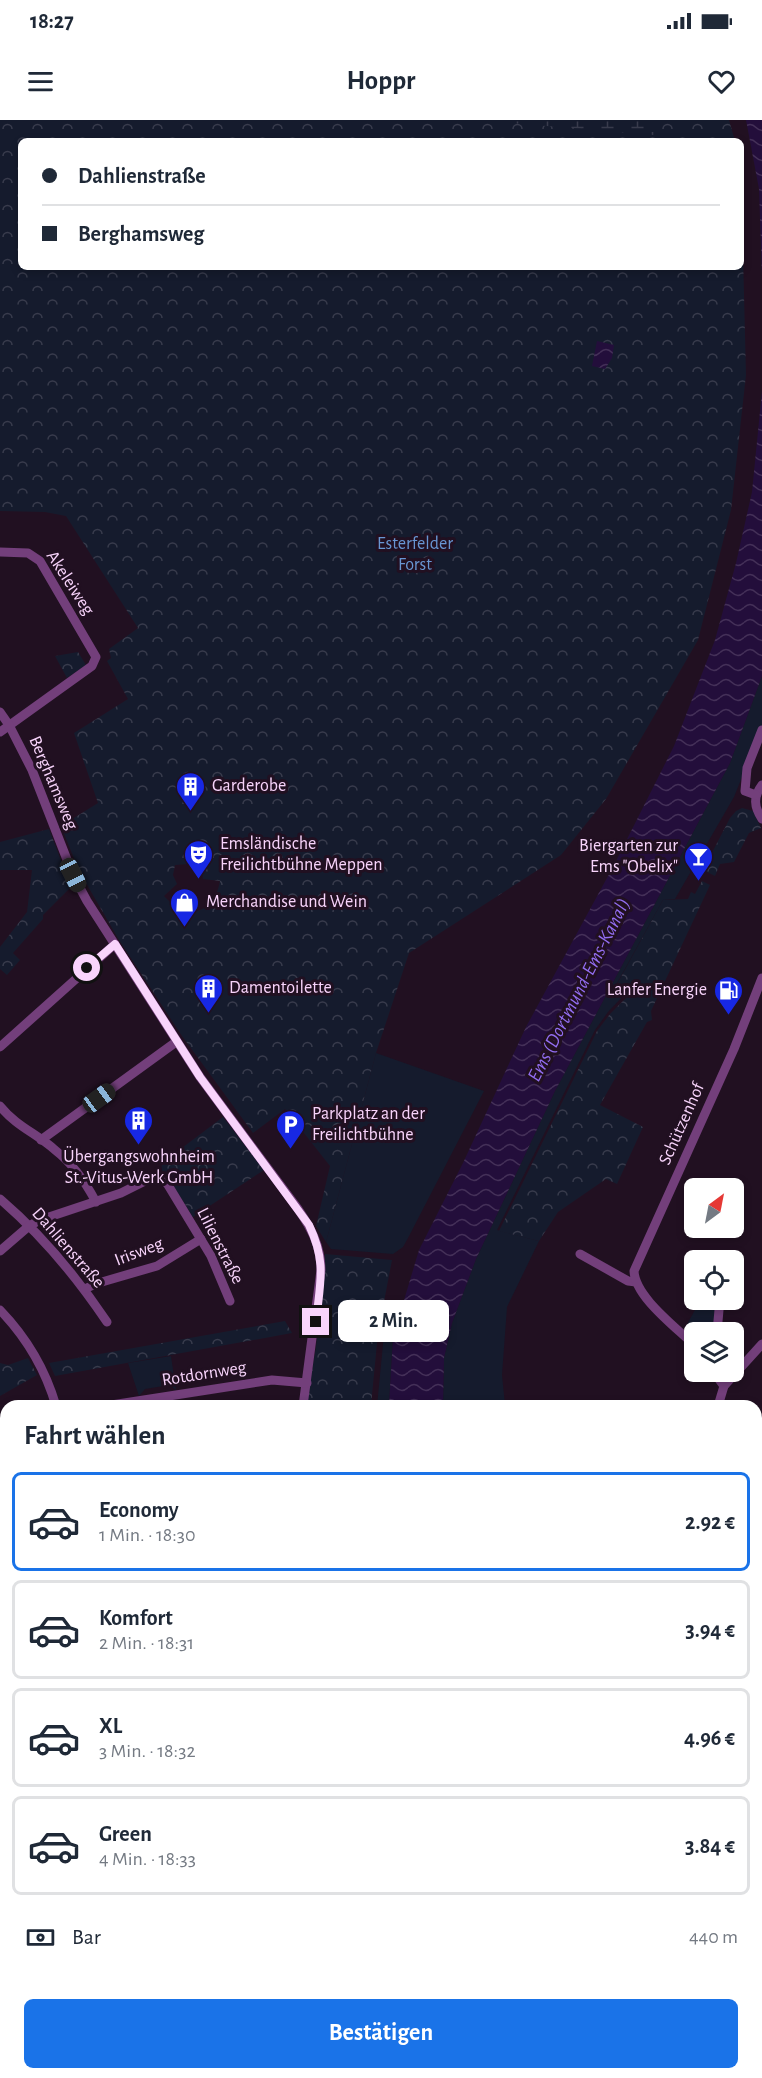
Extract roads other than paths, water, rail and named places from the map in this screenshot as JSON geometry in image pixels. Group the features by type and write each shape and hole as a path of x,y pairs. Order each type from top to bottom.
{"street":[{"name":"Akeleiweg","path":"0,552 28,553 40,561 96,657 92,666 9,725"},
{"name":"Berghamsweg","path":"0,712 32,771 73,875 87,900 176,1042 298,1209 315,1238 321,1259 321,1270 304,1400"},
{"path":"0,732 9,725"},
{"path":"756,795 746,791 747,768 762,730"},
{"path":"762,785 756,795 755,804 762,819"},
{"path":"0,1047 115,944"},
{"name":"Schützenhof","path":"636,1282 634,1271 734,1048 762,978"},
{"path":"41,1140 176,1042"},
{"path":"0,1106 17,1124 55,1150 88,1187 96,1202"},
{"name":"Lilienstraße","path":"0,1251 29,1226 40,1220 121,1193 157,1177 164,1180 201,1239 220,1274 230,1301"},
{"name":"Dahlienstraße","path":"0,1199 41,1237 85,1289 107,1322"},
{"name":"Irisweg","path":"85,1289 157,1266 201,1239"},
{"path":"580,1254 628,1281 636,1282 646,1298 684,1335"},
{"path":"0,1310 31,1346 54,1400"},
{"path":"720,1400 724,1386 762,1344"},
{"name":"Rotdornweg","path":"144,1400 272,1380 307,1383"},
{"path":"721,1382 724,1386"}],"water":[{"path":"746,120 762,120 762,277 759,189"},
{"path":"597,341 614,345 612,358 605,369 592,366"},
{"name":"Ems (Dortmund-Ems-Kanal)","path":"762,391 762,676 730,763 555,1091 476,1259 452,1323 444,1358 443,1400 389,1400 393,1337 419,1250 463,1163 526,1027 614,865 674,746 715,640 752,492"}],"place":[{"name":"Garderobe","path":"191,812"},
{"name":"Emsländische Freilichtbühne Meppen","path":"199,880"},
{"name":"Biergarten zur Ems \"Obelix\"","path":"699,882"},
{"name":"Merchandise und Wein","path":"185,928"},
{"name":"Damentoilette","path":"208,1014"},
{"name":"Lanfer Energie","path":"728,1016"},
{"name":"Übergangswohnheim St.-Vitus-Werk GmbH","path":"139,1146"},
{"name":"Parkplatz an der Freilichtbühne","path":"291,1150"}],"park label":[{"name":"Esterfelder Forst","path":"415,554"}]}
